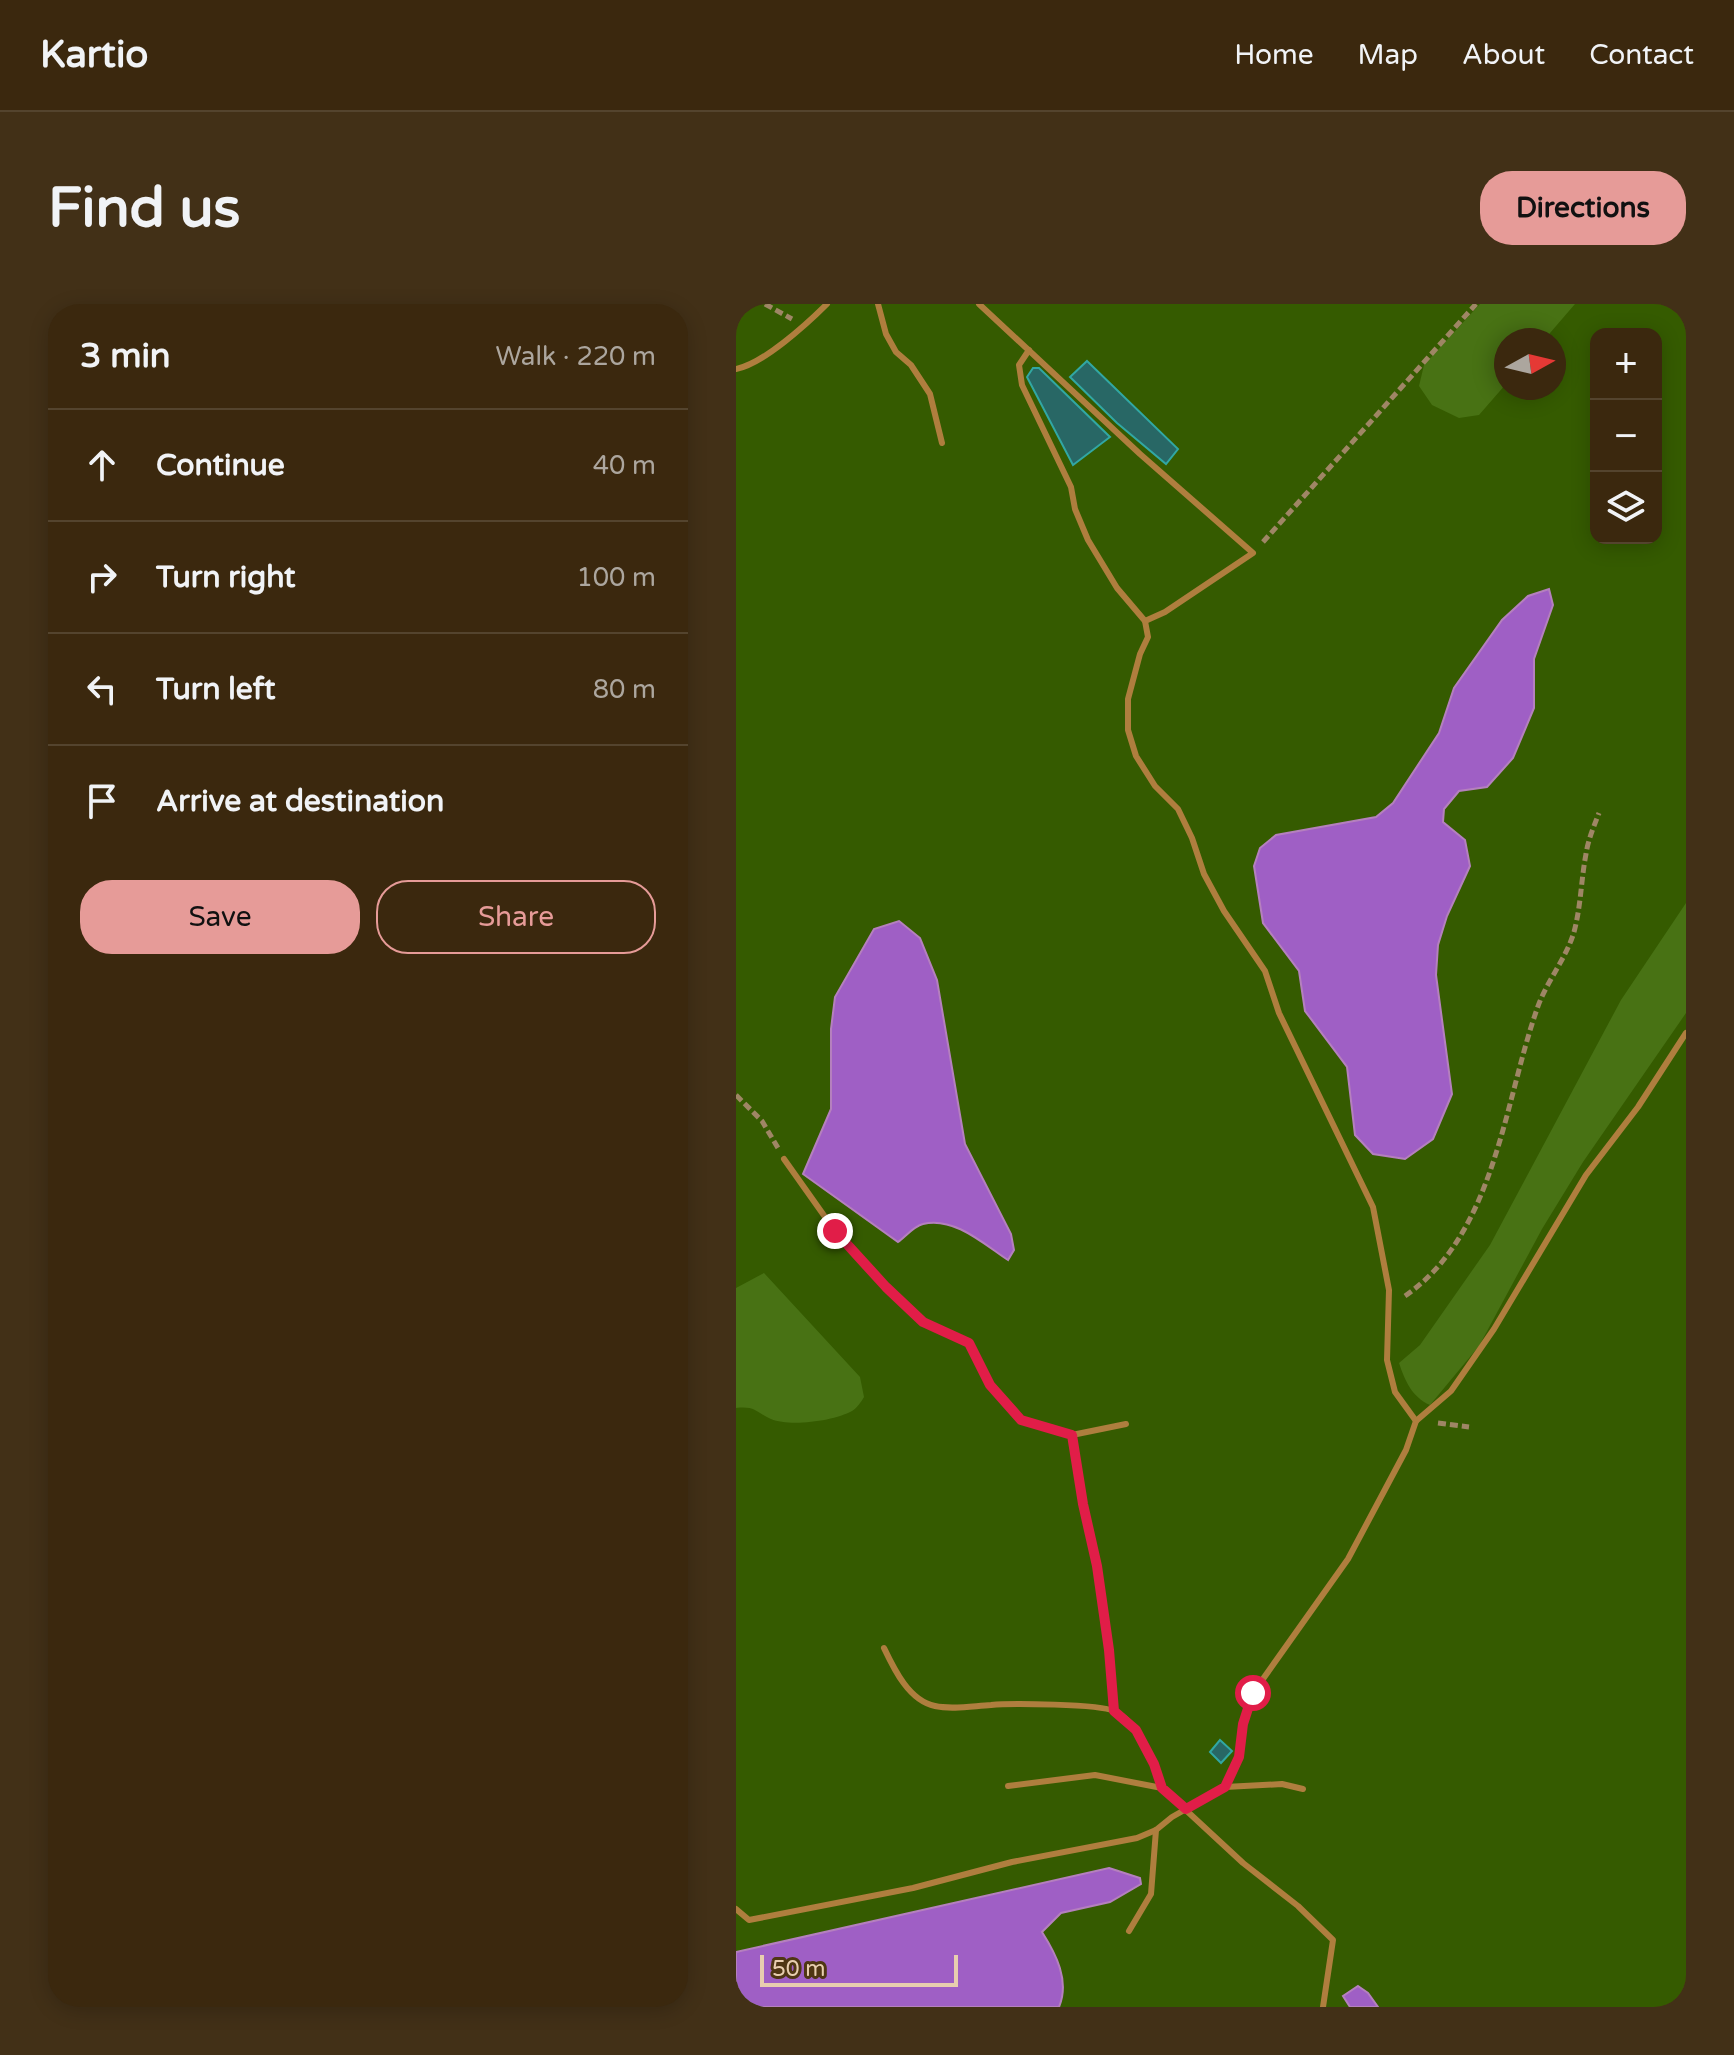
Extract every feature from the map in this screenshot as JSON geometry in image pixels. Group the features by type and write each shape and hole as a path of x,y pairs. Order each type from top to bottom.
{"lane":[{"path":"736,369 750,366 768,354 827,304"},
{"path":"878,304 886,334 896,352 911,365 930,394 942,443"},
{"path":"979,304 1140,454 1253,553 1165,612 1145,621"},
{"path":"1029,350 1019,365 1022,385 1071,487 1075,509 1088,540 1117,588 1145,621 1148,637 1128,699 1128,730 1136,756 1155,786 1178,809 1204,874 1224,911 1265,971 1279,1013 1373,1207 1389,1290 1387,1360 1395,1392 1416,1421"},
{"path":"1225,1787 1239,1757 1243,1724 1253,1693 1348,1559 1406,1450 1416,1421 1451,1391 1494,1329 1586,1175 1638,1107 1686,1033"},
{"path":"784,1159 835,1231 886,1287 923,1322 969,1343 990,1385 1021,1420 1072,1435 1126,1424"},
{"path":"1072,1435 1097,1566 1114,1711"},
{"path":"884,1648 895,1671 913,1693 934,1706 995,1704 1114,1711 1136,1730 1154,1764 1162,1788"},
{"path":"1008,1786 1095,1775 1162,1788 1333,1940 1323,2007"},
{"path":"736,1909 749,1920 913,1888 1012,1862 1137,1838 1156,1830 1225,1787 1282,1784 1303,1789"},
{"path":"1129,1931 1151,1894 1156,1830"}],"path":[{"path":"765,304 782,313"},
{"path":"1253,553 1476,304"},
{"path":"1388,1308 1431,1275 1476,1206 1491,1171 1538,1006 1573,935 1586,850 1599,813"},
{"path":"736,1095 762,1121 784,1159"},
{"path":"1416,1421 1469,1427"}],"green space":[{"path":"736,304 1686,304 1686,2007 736,2007"},
{"path":"1480,304 1575,304 1554,328 1494,328 1494,398 1479,415 1459,418 1432,405 1419,386 1424,365"},
{"path":"1686,903 1686,1013 1583,1162 1542,1229 1479,1346 1430,1405 1418,1398 1410,1388 1399,1363 1420,1345 1490,1245 1621,1000"},
{"path":"764,1273 860,1377 864,1397 852,1411 823,1420 789,1423 771,1419 752,1409 736,1408 736,1288"}],"shaded area":[{"path":"1549,589 1553,605 1534,659 1534,708 1513,758 1487,787 1459,791 1444,809 1443,822 1465,840 1470,866 1447,916 1438,945 1436,975 1452,1094 1433,1139 1405,1159 1373,1154 1355,1135 1347,1067 1305,1011 1299,971 1263,923 1254,866 1260,848 1276,835 1376,817 1393,803 1439,733 1454,688 1502,620 1528,596"},
{"path":"899,921 920,938 937,980 965,1144 1011,1234 1014,1250 1008,1260 968,1233 946,1224 920,1225 898,1242 803,1174 831,1109 831,1029 835,997 874,929"},
{"path":"1109,1868 1140,1878 1141,1884 1110,1902 1061,1913 1042,1932 1062,1978 1059,2007 736,2007 736,1952"},
{"path":"1358,1986 1368,1993 1378,2007 1350,2007 1343,1996"}],"building":[{"path":"1087,361 1178,449 1166,464 1117,423 1070,377"},
{"path":"1033,368 1039,368 1110,437 1073,465 1027,377"},
{"path":"1220,1740 1232,1751 1221,1763 1210,1752"}],"route":[{"path":"835,1231 923,1322 969,1343 990,1385 1021,1420 1072,1435 1097,1566 1114,1711 1136,1730 1154,1764 1162,1788 1186,1809 1225,1787 1239,1757 1243,1724 1253,1693"}]}
